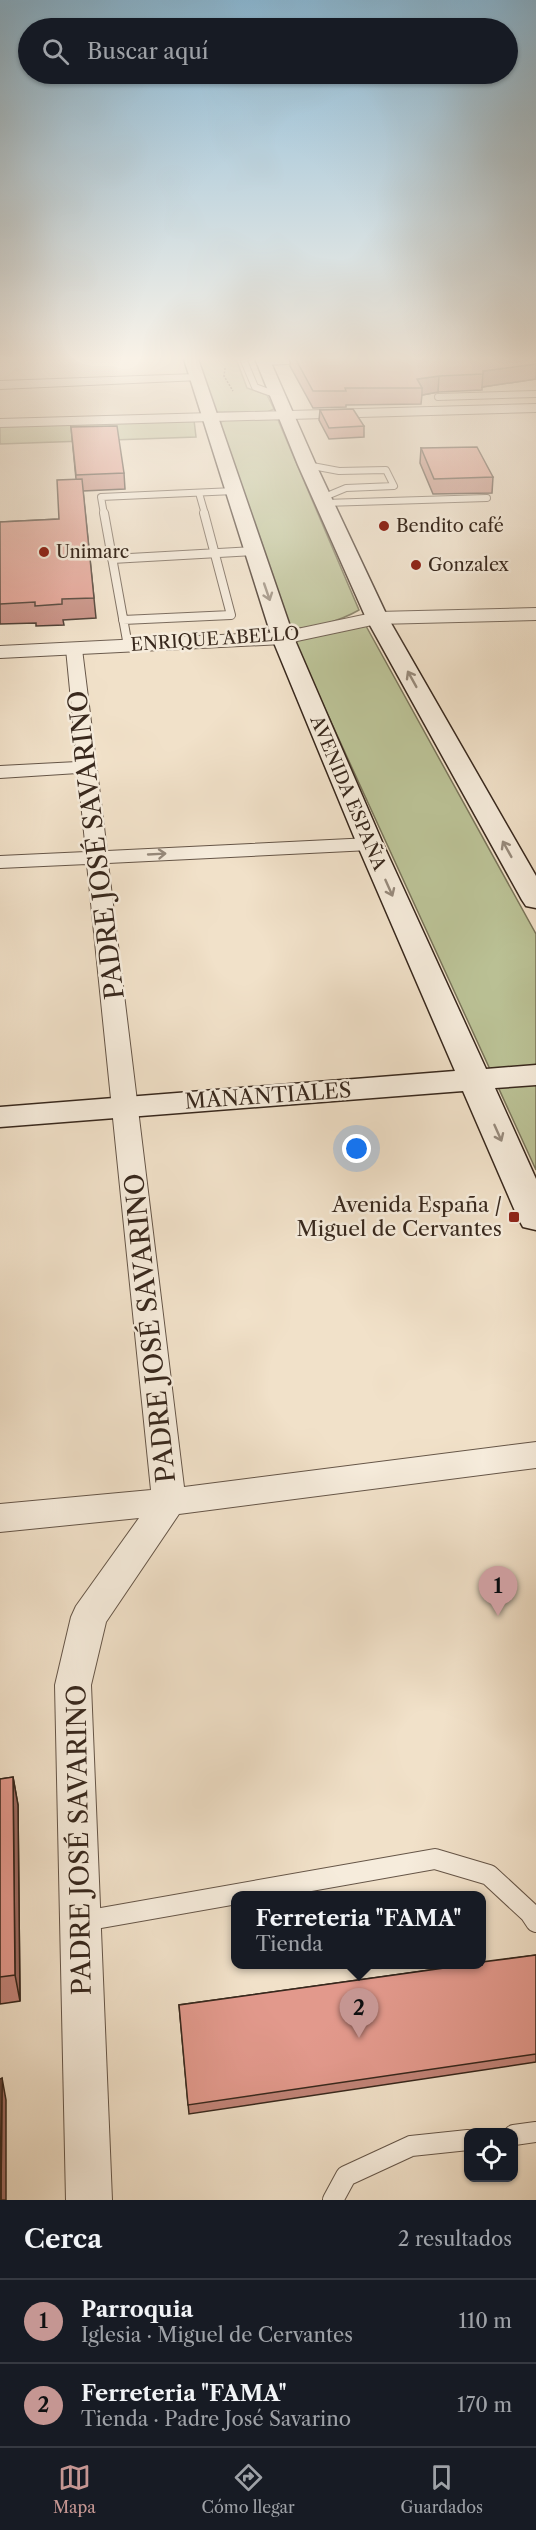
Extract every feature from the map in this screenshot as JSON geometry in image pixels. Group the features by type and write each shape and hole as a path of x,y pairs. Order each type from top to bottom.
{"main road":[{"name":"AVENIDA ESPAÑA","path":"223,459 283,638 370,844 536,1218"},
{"path":"304,459 378,618 536,900"},
{"name":"MANANTIALES","path":"0,1117 536,1075"}],"street":[{"name":"ENRIQUE ABELLO","path":"0,651 283,638 378,618 536,614"},
{"name":"PADRE JOSÉ SAVARINO","path":"74,649 169,1502 89,1617 73,1685 89,2200"},
{"path":"0,772 86,767"},
{"path":"0,862 370,844"},
{"path":"0,1518 169,1502 536,1455"}],"lane":[{"path":"307,465 339,471 386,470 394,486 346,488 323,500"},
{"path":"128,646 101,497 234,491"},
{"path":"123,620 231,615 199,493"},
{"path":"323,500 487,498"},
{"path":"112,559 254,551"},
{"path":"255,1891 435,1859 489,1875 530,1912 536,1922"},
{"path":"80,1922 231,1895"},
{"path":"518,2134 536,2132"},
{"path":"333,2200 346,2175 411,2146 464,2140"}],"green space":[{"path":"230,459 294,459 359,610 343,618 314,626 287,627"},
{"path":"366,626 536,934 536,1170 294,641"}],"building":[{"path":"74,459 122,459 124,473 76,475"},
{"path":"425,459 483,459 493,477 434,479"},
{"name":"Unimarc","path":"82,479 94,598 62,599 62,604 35,606 35,602 0,604 0,522 59,519 57,480"},
{"path":"13,1777 15,1975 0,1977 0,1779"},
{"path":"536,1955 536,2054 188,2105 179,2005 437,1969 486,1969 486,1961"},
{"path":"2,2078 1,2200 0,2200 0,2079"}],"place":[{"name":"Bendito café","path":"384,526"},
{"name":"Unimarc","path":"44,552"},
{"name":"Gonzalex","path":"416,565"},
{"name":"Avenida España / Miguel de Cervantes","path":"514,1217"},
{"name":"Parroquia","path":"498,1616"},
{"name":"Ferreteria \"FAMA\"","path":"359,2038"}]}
